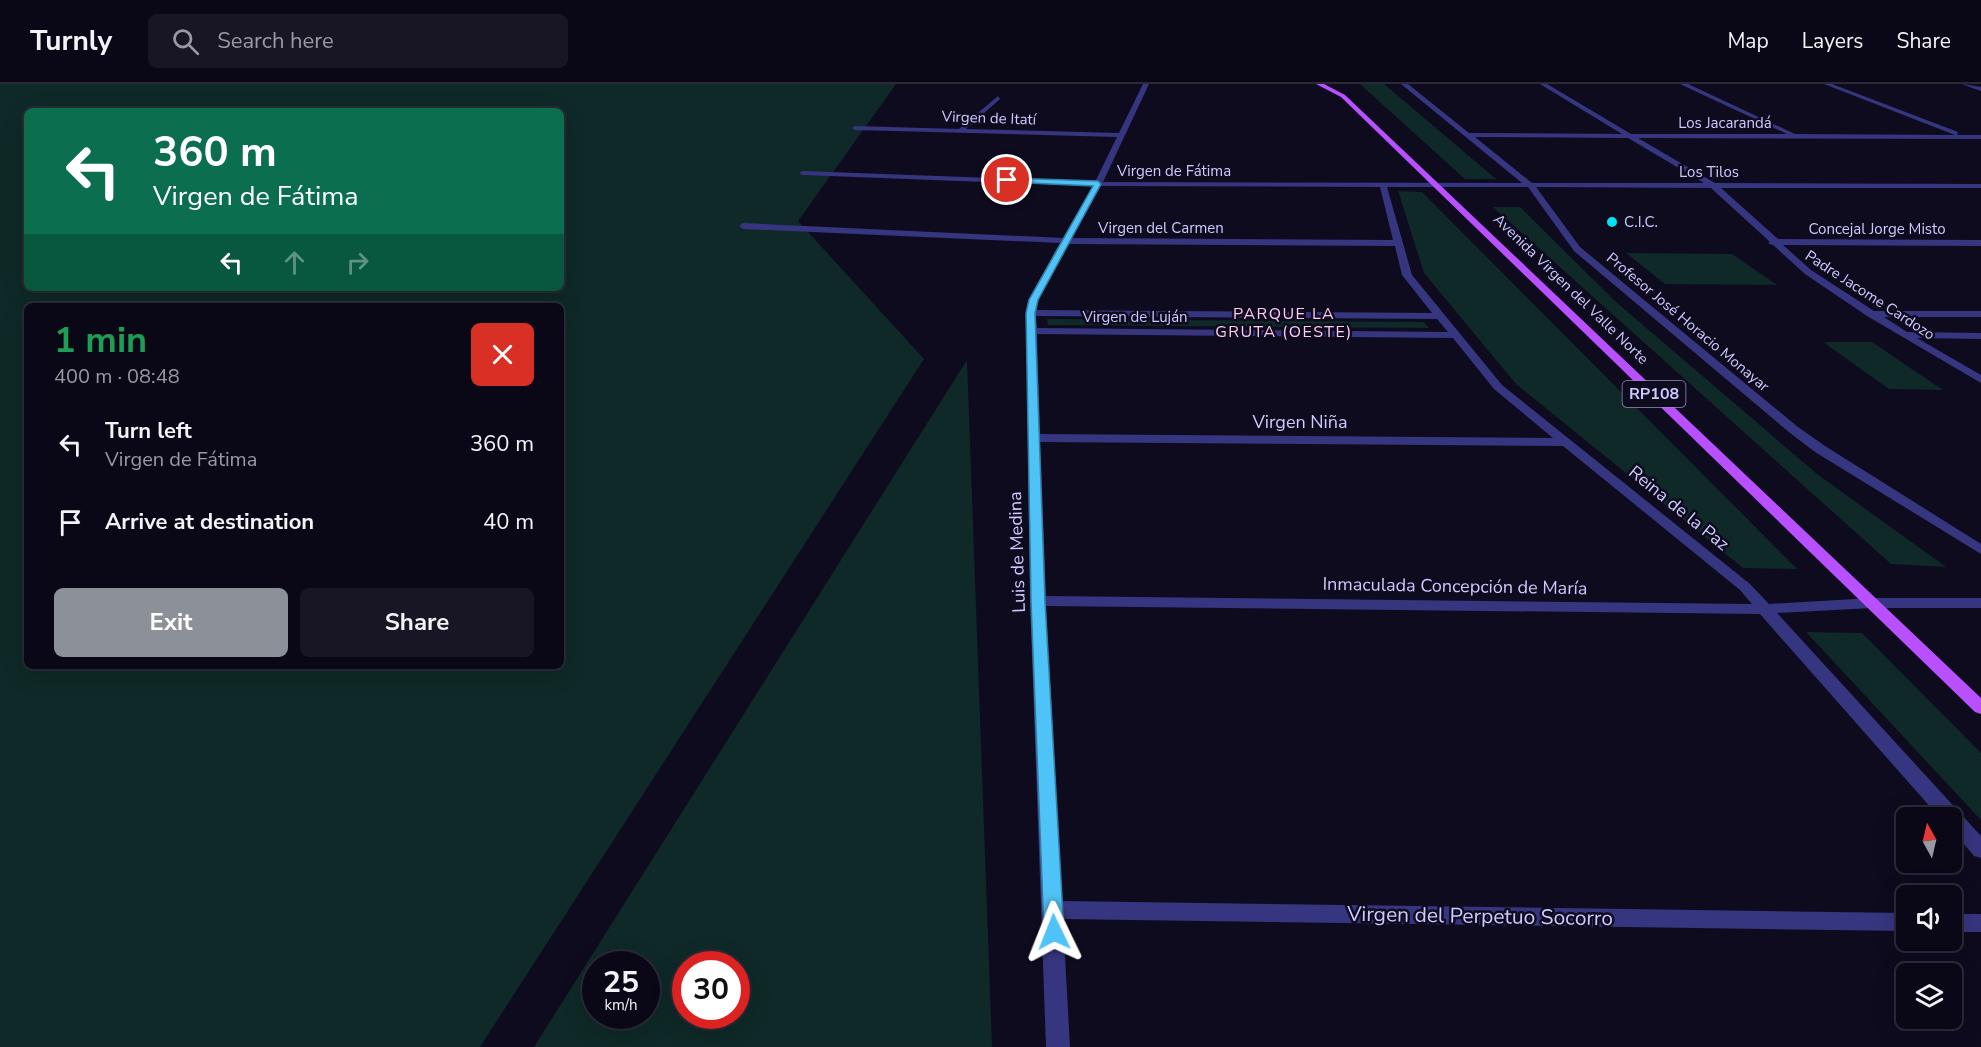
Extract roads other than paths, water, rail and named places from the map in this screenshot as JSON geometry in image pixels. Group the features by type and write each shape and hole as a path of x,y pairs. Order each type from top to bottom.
{"main road":[{"name":"Avenida Virgen del Valle Norte","path":"1319,84 1343,96 1981,708"},
{"name":"Avenida Virgen del Valle Norte","path":"1339,85 1343,96"}],"street":[{"name":"Luis de Medina","path":"1058,1047 1038,601 1030,313 1034,300 1098,184 1146,84"},
{"name":"Profesor José Horacio Monayar","path":"1404,84 1530,185 1577,249 1794,430 1820,449 1981,550"},
{"name":"Padre Jacome Cardozo","path":"1543,84 1713,185 1772,242 1808,272 1904,335 1981,380"},
{"path":"1683,84 1797,136"},
{"path":"1827,84 1981,143"},
{"path":"1966,84 1981,89"},
{"path":"960,131 998,98"},
{"name":"Virgen de Itatí","path":"855,128 1122,135"},
{"name":"Los Jacarandá","path":"1468,135 1981,137"},
{"name":"Virgen de Fátima","path":"803,173 1098,184 1437,185"},
{"name":"Reina de la Paz","path":"1383,185 1407,274 1498,387 1745,587 1981,850"},
{"name":"Los Tilos","path":"1437,185 1981,186"},
{"name":"Virgen del Carmen","path":"743,226 1066,241 1398,243"},
{"name":"Concejal Jorge Misto","path":"1772,242 1981,243"},
{"name":"Virgen de Luján","path":"1030,313 1439,316"},
{"path":"1871,314 1981,314"},
{"name":"Virgen de Luján","path":"1031,331 1455,335"},
{"path":"1904,335 1981,336"},
{"name":"Virgen Niña","path":"1033,438 1567,442"},
{"name":"Inmaculada Concepción de María","path":"1038,601 1765,609 1872,603 1981,603"},
{"name":"Virgen del Perpetuo Socorro","path":"1053,910 1896,922"},
{"path":"1962,923 1981,923"}],"place":[{"name":"C.I.C.","path":"1612,222"}],"district":[{"name":"PARQUE LA GRUTA (OESTE)","path":"1284,323"}]}
